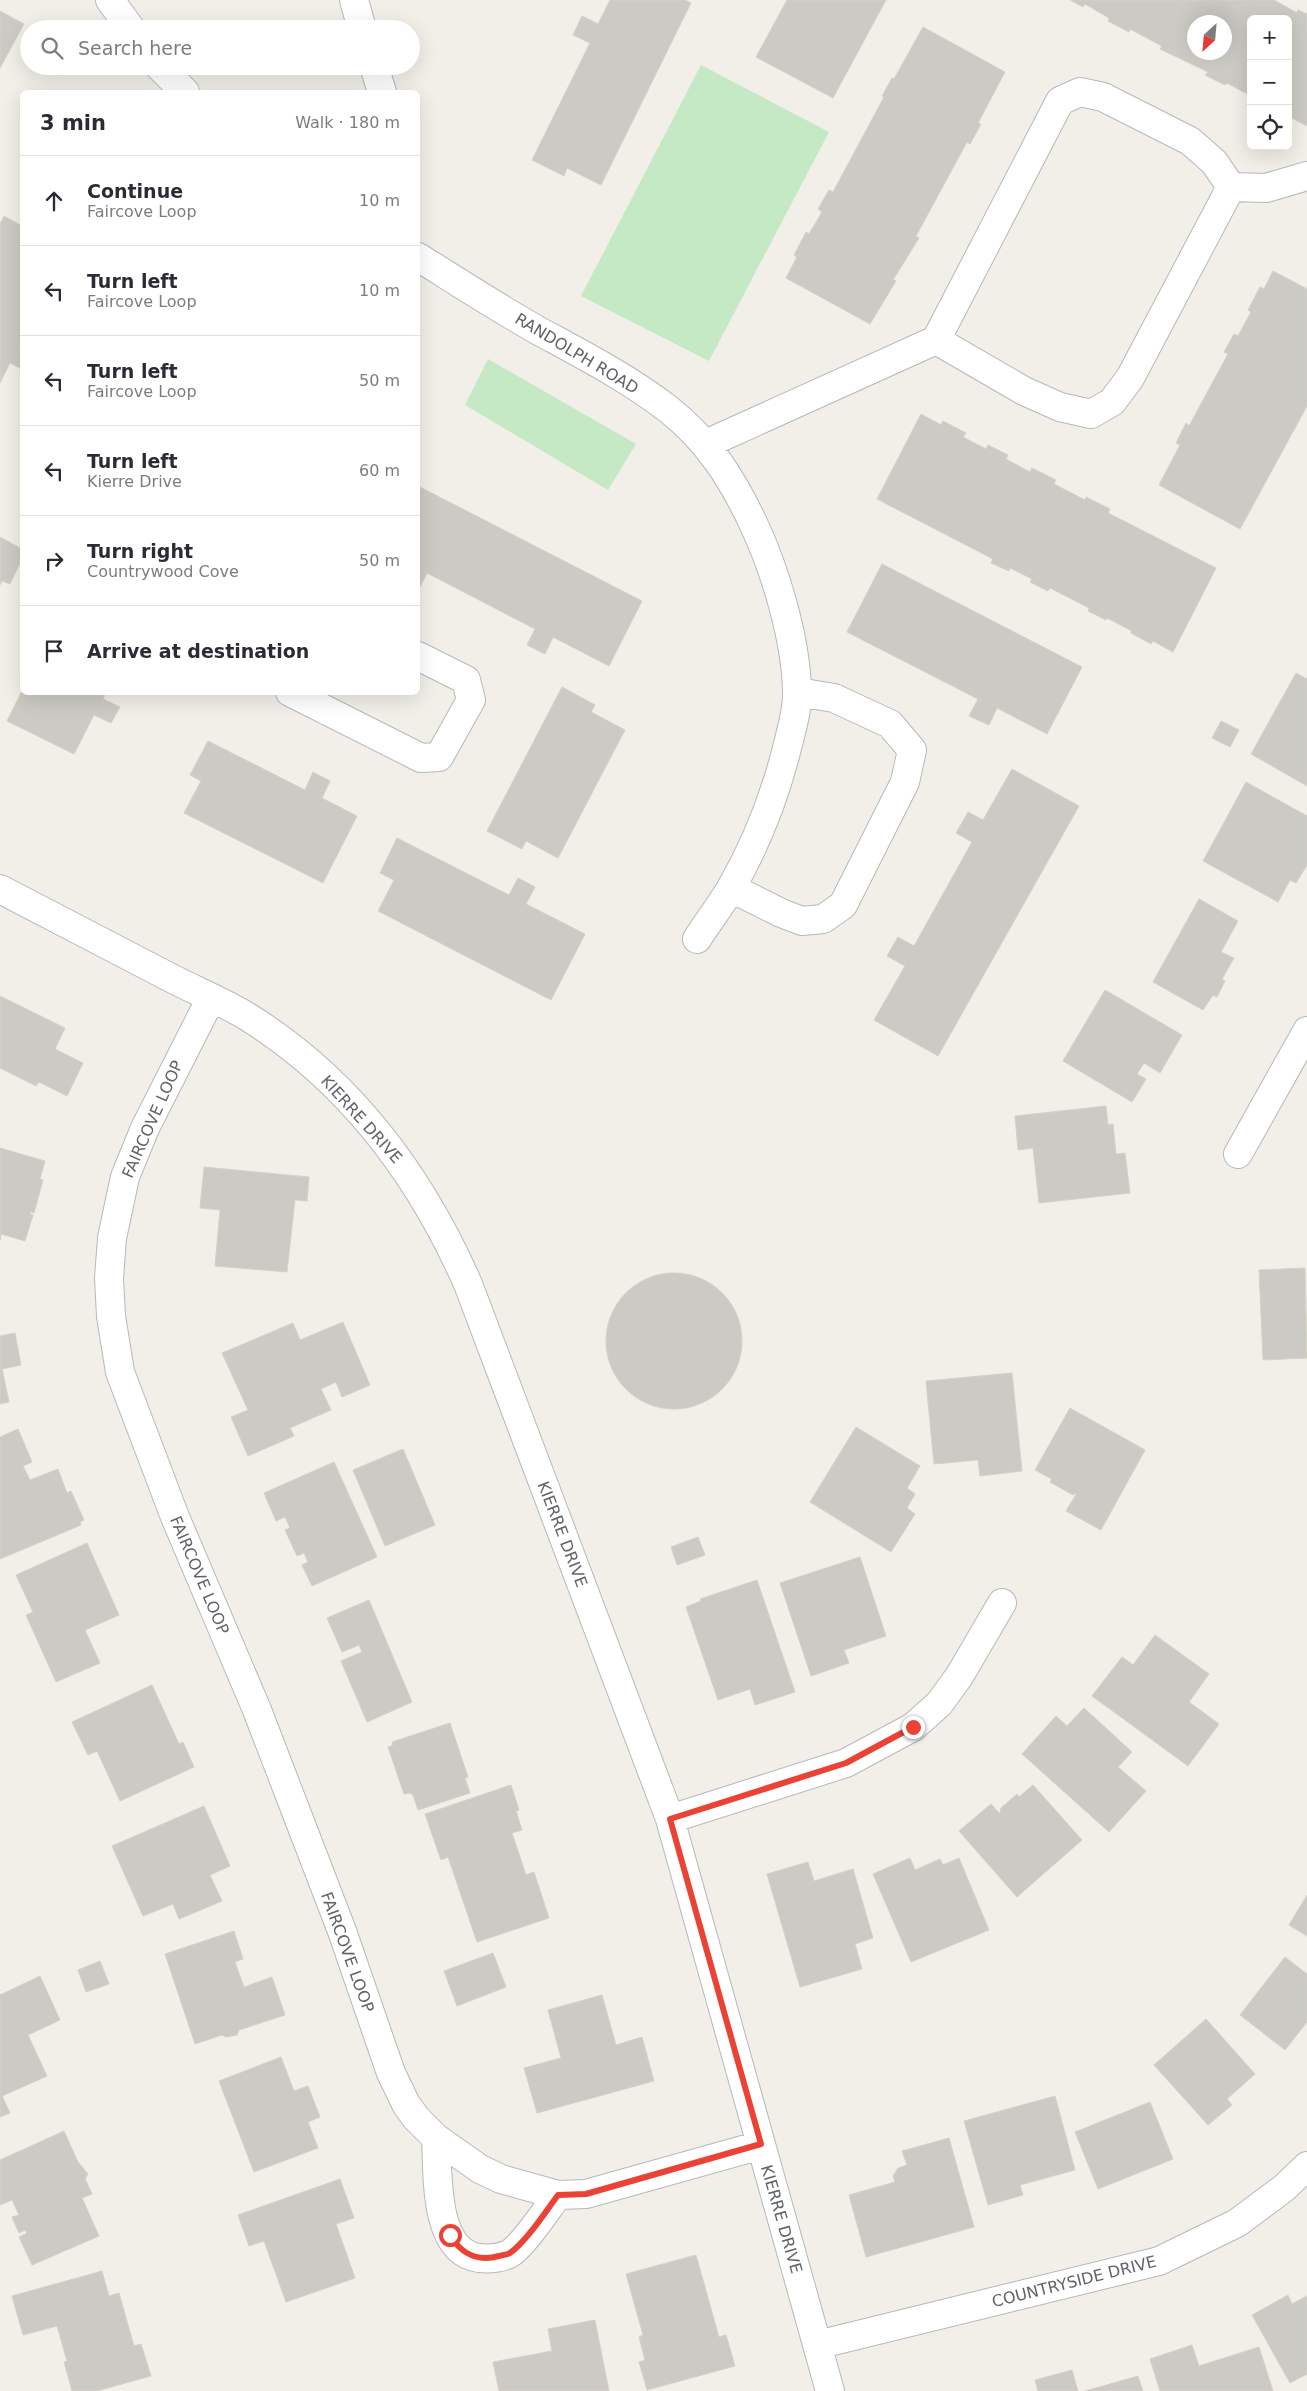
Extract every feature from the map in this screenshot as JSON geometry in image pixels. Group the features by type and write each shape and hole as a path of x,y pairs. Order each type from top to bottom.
{"street":[{"path":"110,0 124,20"},
{"path":"354,0 360,20"},
{"path":"168,75 182,90"},
{"path":"377,75 381,90"},
{"path":"706,444 936,340 1060,101 1080,92 1103,97 1190,142 1214,162 1231,187"},
{"path":"1231,187 1266,188 1307,176"},
{"path":"936,340 1024,391 1060,407 1091,414 1112,402 1130,378 1231,187"},
{"name":"RANDOLPH ROAD","path":"420,258 537,329 618,374 669,410 706,444 726,471 742,500 774,571 792,645 798,692 795,714 774,794 753,843 731,888 697,939"},
{"path":"296,695 420,758 439,757 471,700 466,680 420,657"},
{"path":"731,888 781,913 802,921 823,919 843,905 905,782 912,750 890,724 834,698 798,692"},
{"name":"KIERRE DRIVE","path":"0,889 248,1017 308,1060 348,1099 384,1139 415,1182 450,1242 472,1293 670,1819 830,2391"},
{"name":"FAIRCOVE LOOP","path":"211,998 150,1120 125,1177 112,1238 109,1278 111,1316 120,1372 176,1517 260,1719 342,1931 391,2073 416,2118 436,2138 480,2169 501,2180 558,2195 586,2194 761,2144"},
{"path":"1238,1154 1307,1030"},
{"path":"670,1819 846,1763 913,1727 940,1704 960,1675 1002,1603"},
{"path":"436,2138 440,2200 444,2221 457,2247 472,2257 489,2259 510,2253 532,2230 558,2195"},
{"name":"COUNTRYSIDE DRIVE","path":"817,2345 1159,2261 1237,2223 1284,2188 1307,2166"}],"green space":[{"path":"701,65 829,132 709,361 581,296"},
{"path":"488,359 636,444 608,490 465,405"}],"building":[{"path":"610,0 685,0 691,3 601,185 567,168 564,176 532,160 590,43 573,35 582,16 598,24"},
{"path":"787,0 886,0 833,98 756,57"},
{"path":"1070,0 1274,0 1297,13 1298,10 1307,14 1307,126 1292,118 1292,15 1247,15 1247,94 1227,83 1225,85 1205,75 1208,72 1160,49 1162,46 1130,29 1129,32 1108,21 1109,18 1085,4 1083,7"},
{"path":"0,11 20,22 20,31 0,68"},
{"path":"923,27 1005,72 978,123 981,124 970,144 967,142 916,236 919,238 893,280 896,281 870,324 786,278 797,257 794,255 806,232 809,234 822,212 818,209 829,190 833,192 884,97 882,96 892,78 894,79"},
{"path":"4,216 20,225 20,368 10,363 0,383 0,224"},
{"path":"1273,271 1307,289 1307,406 1240,529 1159,485 1180,445 1176,443 1186,423 1189,426 1228,354 1224,352 1234,334 1238,336 1251,312 1248,310 1260,287 1264,289"},
{"path":"921,414 941,425 943,421 966,433 963,437 986,449 988,445 1008,455 1006,459 1030,472 1032,468 1056,480 1054,484 1085,500 1086,497 1110,509 1108,513 1216,568 1173,652 1153,641 1151,644 1131,633 1132,631 1088,611 1089,608 1050,588 1048,591 1030,582 1032,579 1010,568 1009,571 991,563 993,559 877,499"},
{"path":"420,487 642,601 609,666 553,637 545,654 527,645 535,629 427,573 420,587"},
{"path":"0,537 20,548 20,563 10,584 2,581 0,585"},
{"path":"882,564 1082,667 1047,734 997,708 989,725 969,716 978,699 847,632"},
{"path":"1296,673 1307,679 1307,786 1251,754"},
{"path":"562,687 595,705 591,712 625,730 558,858 526,841 522,849 487,831"},
{"path":"20,695 105,695 103,699 120,707 111,723 94,715 74,754 7,721"},
{"path":"1221,721 1239,730 1230,747 1212,738"},
{"path":"208,741 305,790 313,772 330,781 322,798 357,816 323,883 184,813 201,781 190,775"},
{"path":"1012,769 1079,806 938,1056 874,1020 905,966 887,956 898,937 914,946 972,842 956,833 968,812 983,820"},
{"path":"1246,782 1307,816 1307,865 1296,883 1290,880 1278,902 1203,861"},
{"path":"397,838 509,895 518,878 535,887 526,904 585,934 551,1000 378,911 394,880 380,873"},
{"path":"1199,899 1238,921 1221,952 1234,958 1222,979 1225,981 1217,997 1213,995 1203,1010 1153,982"},
{"path":"1105,990 1182,1035 1160,1073 1144,1063 1137,1074 1146,1079 1132,1102 1063,1061"},
{"path":"0,996 65,1028 55,1049 83,1063 67,1096 39,1082 36,1086 0,1068"},
{"path":"1106,1106 1108,1125 1113,1124 1116,1154 1125,1153 1130,1193 1039,1203 1033,1148 1018,1150 1015,1116"},
{"path":"0,1148 45,1161 40,1179 43,1180 34,1213 31,1212 30,1214 33,1215 25,1241 1,1234 0,1240"},
{"path":"204,1167 309,1177 307,1201 295,1200 287,1272 215,1266 220,1210 200,1208"},
{"path":"1305,1268 1307,1358 1263,1360 1259,1270"},
{"path":"674,1273 700,1278 722,1293 737,1315 742,1341 737,1367 722,1389 700,1404 674,1409 648,1404 626,1389 611,1367 606,1341 611,1315 626,1293 648,1278"},
{"path":"343,1322 370,1385 342,1397 336,1382 321,1389 331,1410 290,1428 294,1436 248,1456 231,1417 248,1410 222,1353 293,1323 300,1340"},
{"path":"15,1333 21,1365 2,1369 9,1402 0,1404 0,1336"},
{"path":"1012,1373 1022,1471 980,1476 978,1460 934,1464 926,1381"},
{"path":"1070,1408 1145,1450 1101,1530 1066,1511 1077,1493 1073,1495 1050,1482 1052,1479 1035,1470"},
{"path":"856,1427 920,1466 907,1488 915,1494 907,1508 915,1514 891,1552 810,1502"},
{"path":"18,1429 32,1462 23,1466 30,1480 58,1469 67,1493 71,1491 84,1520 80,1522 81,1525 0,1559 0,1437"},
{"path":"403,1449 435,1525 385,1546 353,1470"},
{"path":"334,1462 377,1557 312,1586 302,1565 308,1562 304,1553 297,1556 285,1530 290,1528 285,1517 276,1521 264,1493"},
{"path":"698,1537 705,1555 677,1565 671,1547"},
{"path":"87,1543 119,1615 85,1630 100,1663 56,1682 26,1615 33,1612 16,1575"},
{"path":"860,1557 886,1636 844,1650 849,1663 811,1676 780,1583"},
{"path":"757,1580 795,1692 755,1705 750,1689 718,1700 686,1607 701,1601 700,1599"},
{"path":"369,1600 412,1702 367,1722 341,1661 362,1652 359,1645 342,1652 327,1618"},
{"path":"1155,1635 1209,1674 1189,1702 1219,1724 1188,1766 1092,1696 1122,1657 1133,1665"},
{"path":"152,1685 179,1744 183,1742 194,1767 120,1801 97,1751 88,1755 72,1722"},
{"path":"1084,1708 1132,1752 1118,1767 1146,1791 1109,1832 1022,1754 1056,1716 1067,1726"},
{"path":"450,1723 468,1777 465,1778 470,1793 418,1810 413,1795 410,1793 404,1794 388,1747 393,1745 392,1742"},
{"path":"511,1785 519,1810 516,1811 522,1830 512,1833 526,1875 534,1872 549,1918 477,1942 448,1857 441,1860 425,1814"},
{"path":"1033,1785 1082,1840 1017,1897 959,1831 991,1804 999,1813 1000,1809 1017,1794 1019,1797"},
{"path":"204,1806 230,1866 210,1875 222,1901 179,1919 173,1904 143,1916 112,1846"},
{"path":"910,1858 915,1870 940,1859 943,1865 959,1858 989,1930 911,1962 873,1874"},
{"path":"808,1862 814,1881 853,1869 873,1938 855,1944 862,1969 800,1987 767,1874"},
{"path":"1307,1895 1307,1936 1289,1925"},
{"path":"234,1931 243,1959 235,1962 244,1987 272,1977 285,2015 239,2030 237,2035 226,2037 222,2035 195,2044 165,1954"},
{"path":"493,1953 506,1987 457,2006 444,1971"},
{"path":"1285,1957 1307,1974 1307,2022 1285,2050 1240,2015"},
{"path":"100,1961 109,1984 86,1992 78,1970"},
{"path":"40,1976 60,2020 28,2035 47,2076 2,2096 10,2113 0,2117 0,1995"},
{"path":"602,1995 616,2045 642,2037 654,2081 537,2113 524,2068 561,2058 548,2010"},
{"path":"1206,2019 1255,2074 1227,2099 1232,2105 1208,2125 1154,2065"},
{"path":"281,2057 294,2091 308,2086 320,2117 308,2122 318,2148 254,2172 219,2081"},
{"path":"1055,2096 1075,2170 1020,2185 1023,2195 988,2205 964,2121"},
{"path":"1150,2102 1173,2159 1098,2189 1075,2132"},
{"path":"64,2131 78,2162 88,2174 85,2179 92,2194 82,2198 99,2236 32,2265 19,2237 27,2233 25,2230 19,2233 12,2217 19,2215 12,2200 0,2205 0,2160"},
{"path":"949,2138 974,2227 866,2257 849,2195 895,2182 893,2176 898,2168 907,2165 902,2151"},
{"path":"340,2179 354,2218 336,2224 355,2278 286,2302 264,2241 249,2246 238,2215"},
{"path":"696,2255 719,2337 726,2335 735,2366 647,2390 639,2362 645,2360 639,2337 643,2335 626,2274"},
{"path":"102,2271 109,2296 119,2293 134,2346 141,2344 151,2376 97,2391 72,2391 64,2362 67,2361 57,2326 23,2335 12,2296"},
{"path":"1288,2295 1292,2304 1307,2296 1307,2374 1290,2383 1252,2315"},
{"path":"595,2320 609,2391 499,2391 493,2362 552,2351 548,2329"},
{"path":"1192,2345 1199,2366 1259,2347 1273,2391 1160,2391 1150,2359"},
{"path":"1072,2370 1078,2391 1038,2391 1035,2380"},
{"path":"1138,2376 1143,2391 1085,2391"}],"route":[{"path":"450,2235 457,2247 472,2257 489,2259 510,2253 532,2230 558,2195 586,2194 761,2144 670,1819 846,1763 913,1727"}]}
